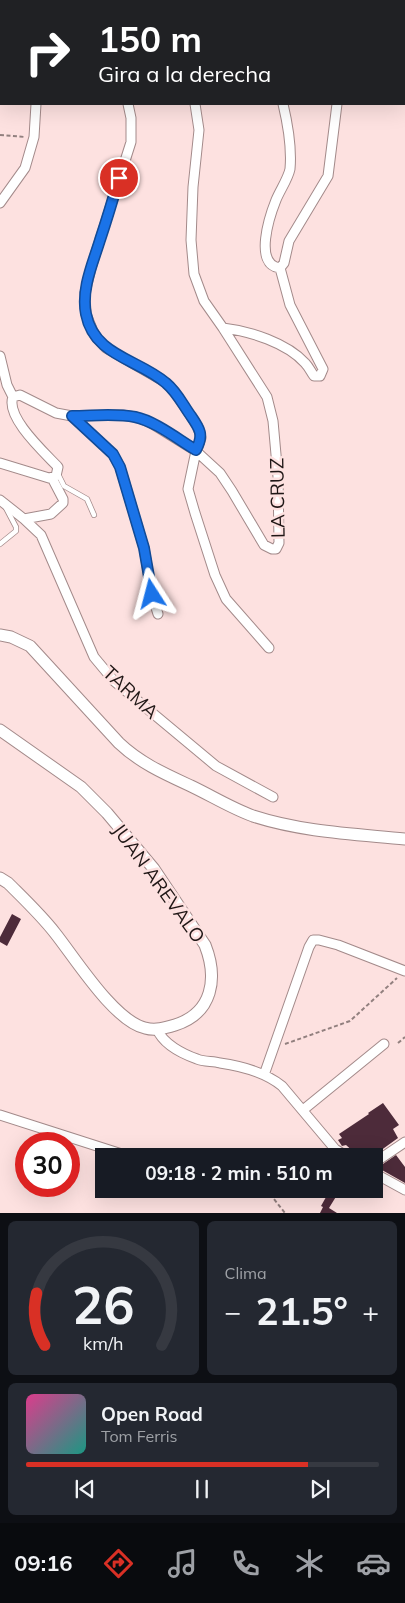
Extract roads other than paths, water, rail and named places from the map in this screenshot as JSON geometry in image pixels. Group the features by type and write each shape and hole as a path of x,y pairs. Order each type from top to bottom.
{"street":[{"path":"0,203 24,168 34,137 36,105"},
{"path":"128,105 131,118 131,142 85,293 86,314 95,336 106,348 165,382 174,391 198,427 201,438 196,450 188,489 215,575 226,599 269,648"},
{"path":"195,105 199,130 193,187 191,240 194,274 204,300 223,328 257,335 281,345 305,363 314,376 320,376 323,369 290,305 280,268"},
{"path":"280,268 270,264 265,249 266,234 276,200 290,170 289,130 283,105"},
{"path":"280,268 284,263 289,240 328,176 337,105"},
{"name":"LA CRUZ","path":"196,450 220,473 264,546 276,549 279,543 278,477 273,421 267,397 223,328"},
{"path":"0,356 7,385 13,397 12,407 20,424 58,467 55,476 63,499 63,503 51,514 24,519"},
{"path":"13,397 20,395 56,413 72,416 122,415 136,417 151,423 196,450"},
{"path":"72,416 113,454 120,467 144,548 152,594 158,614"},
{"path":"0,463 55,476"},
{"name":"TARMA","path":"2,503 24,519 40,535 94,657 114,681 216,766 273,797"},
{"path":"0,635 10,637 30,646 119,743 133,756 157,770 235,809 254,816 317,830 405,839"},
{"name":"JUAN AREVALO","path":"0,730 81,787 118,824 154,869 205,945 210,958 212,972 211,986 207,999 199,1011 188,1020 157,1029"},
{"path":"0,878 8,883 53,932 110,1005 137,1026 157,1029 165,1041 198,1060 221,1063 273,1079 282,1086 334,1148"},
{"path":"264,1075 313,940 338,946 405,971"},
{"path":"303,1110 384,1044"},
{"path":"0,1115 103,1148"},
{"path":"383,1157 405,1142"},
{"path":"383,1178 405,1190"}],"lane":[{"path":"55,476 64,486 87,499 94,515"},
{"path":"0,544 16,531 16,527 2,503"}]}
